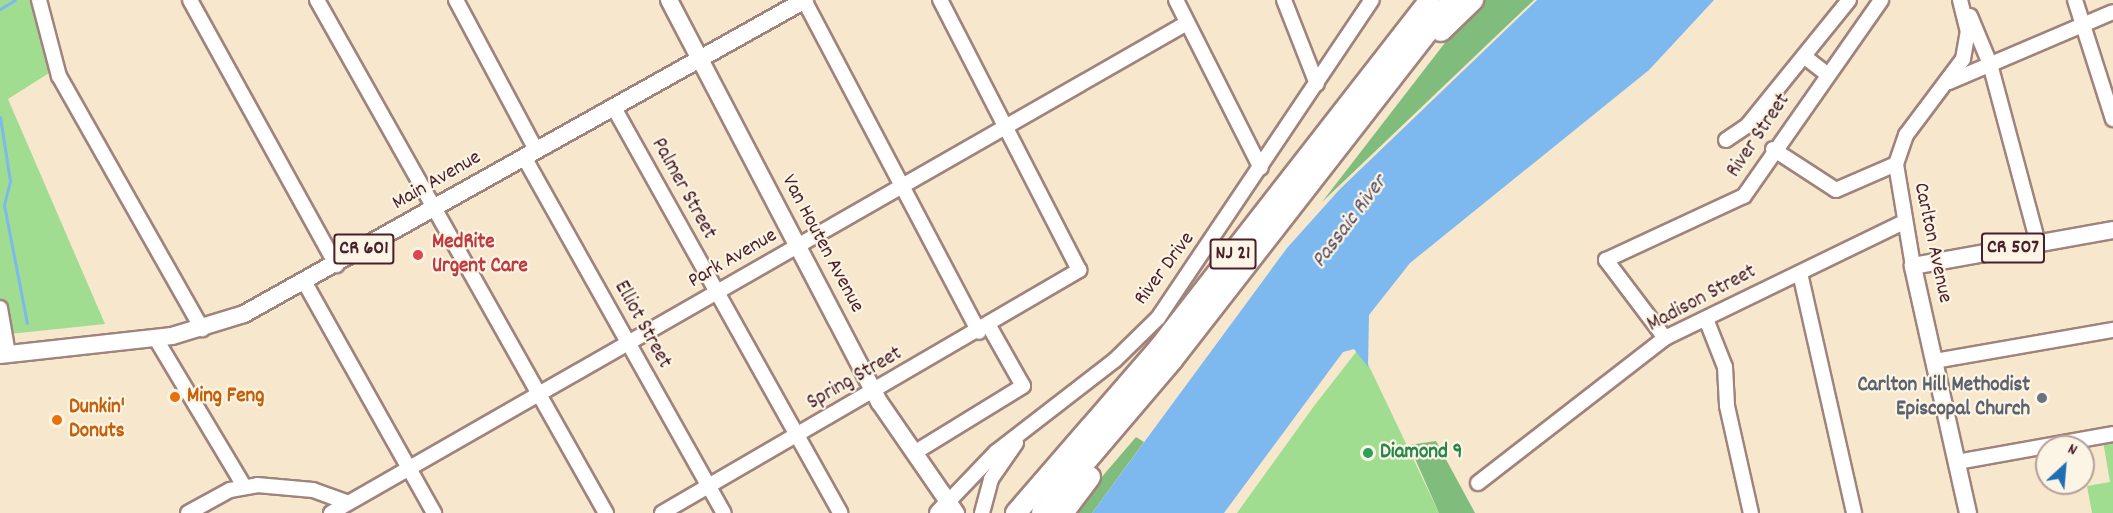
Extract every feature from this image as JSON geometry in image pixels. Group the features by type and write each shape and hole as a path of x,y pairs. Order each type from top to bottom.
{"highway":[{"name":"NJ 21","path":"1016,513 1166,339 1430,0"},
{"name":"NJ 21","path":"1042,513 1233,282 1452,0"},
{"path":"1392,79 1473,0"},
{"path":"1063,513 1162,387 1233,282"}],"main road":[{"name":"Van Houten Avenue","path":"669,0 874,392 948,509"},
{"name":"Main Avenue","path":"4,355 156,339 202,328 305,283 699,57 804,0"},
{"name":"CR 507","path":"1913,266 2113,230"},
{"name":"Carlton Avenue","path":"1913,266 1968,513"}],"street":[{"path":"39,0 59,76 202,328"},
{"path":"190,0 336,265"},
{"path":"317,0 606,513"},
{"name":"Elliot Street","path":"457,0 530,153 629,343 724,513"},
{"path":"804,0 903,186 984,329 1023,386 914,453"},
{"path":"940,0 1008,126"},
{"path":"1176,0 1262,168"},
{"path":"1284,0 1317,84"},
{"name":"River Drive","path":"948,509 996,452 1115,360 1158,318 1262,168 1372,0"},
{"path":"1726,140 1747,126 1849,0"},
{"name":"River Street","path":"1665,338 1606,266 1611,253 1744,196 1773,149 1881,0"},
{"path":"2075,0 2086,24 2113,119"},
{"path":"1961,1 1990,64 2038,243"},
{"name":"Carlton Avenue","path":"1913,266 1896,164 1906,135 1947,82 1967,46 1961,1"},
{"path":"1947,82 2113,12"},
{"name":"Park Avenue","path":"331,513 1187,23"},
{"path":"1805,57 1827,74"},
{"name":"Palmer Street","path":"613,106 840,513"},
{"name":"Spring Street","path":"662,513 1068,280 1078,262 1008,126"},
{"path":"1773,149 1836,190 1896,164"},
{"name":"Madison Street","path":"1478,483 1665,338 1904,222"},
{"path":"1800,273 1854,513"},
{"path":"305,283 434,513"},
{"path":"0,308 4,355"},
{"path":"1706,319 1725,368 1727,406 1751,513"},
{"path":"1935,361 2113,330"},
{"path":"156,339 244,486"},
{"path":"982,513 996,469 1031,426"},
{"path":"1957,462 2113,434"},
{"path":"188,513 244,486 295,487 348,503"}],"green space":[{"path":"0,0 42,0 57,68 8,99 105,324 0,335"},
{"path":"1478,0 1534,0 1322,202"},
{"path":"1360,347 1439,513 1237,513 1314,406"},
{"path":"1136,437 1144,442 1092,513 1071,513"},
{"path":"2113,440 2113,513 2092,513 2089,495 2095,495 2095,485 2110,482 2103,441"},
{"path":"1436,441 1475,513 1439,513 1409,445"}],"water":[{"name":"Passaic River","path":"1537,0 1714,0 1649,70 1410,263 1369,315 1368,367 1354,349 1343,352 1224,513 1092,513 1287,248 1340,189"}],"waterway":[{"path":"0,9 15,0"},
{"path":"0,117 10,181 4,205 27,323"}],"place":[{"name":"MedRite Urgent Care","path":"418,255"},
{"name":"Ming Feng","path":"175,397"},
{"name":"Carlton Hill Methodist Episcopal Church","path":"2042,398"},
{"name":"Dunkin' Donuts","path":"57,420"},
{"name":"Diamond 9","path":"1368,453"}]}
